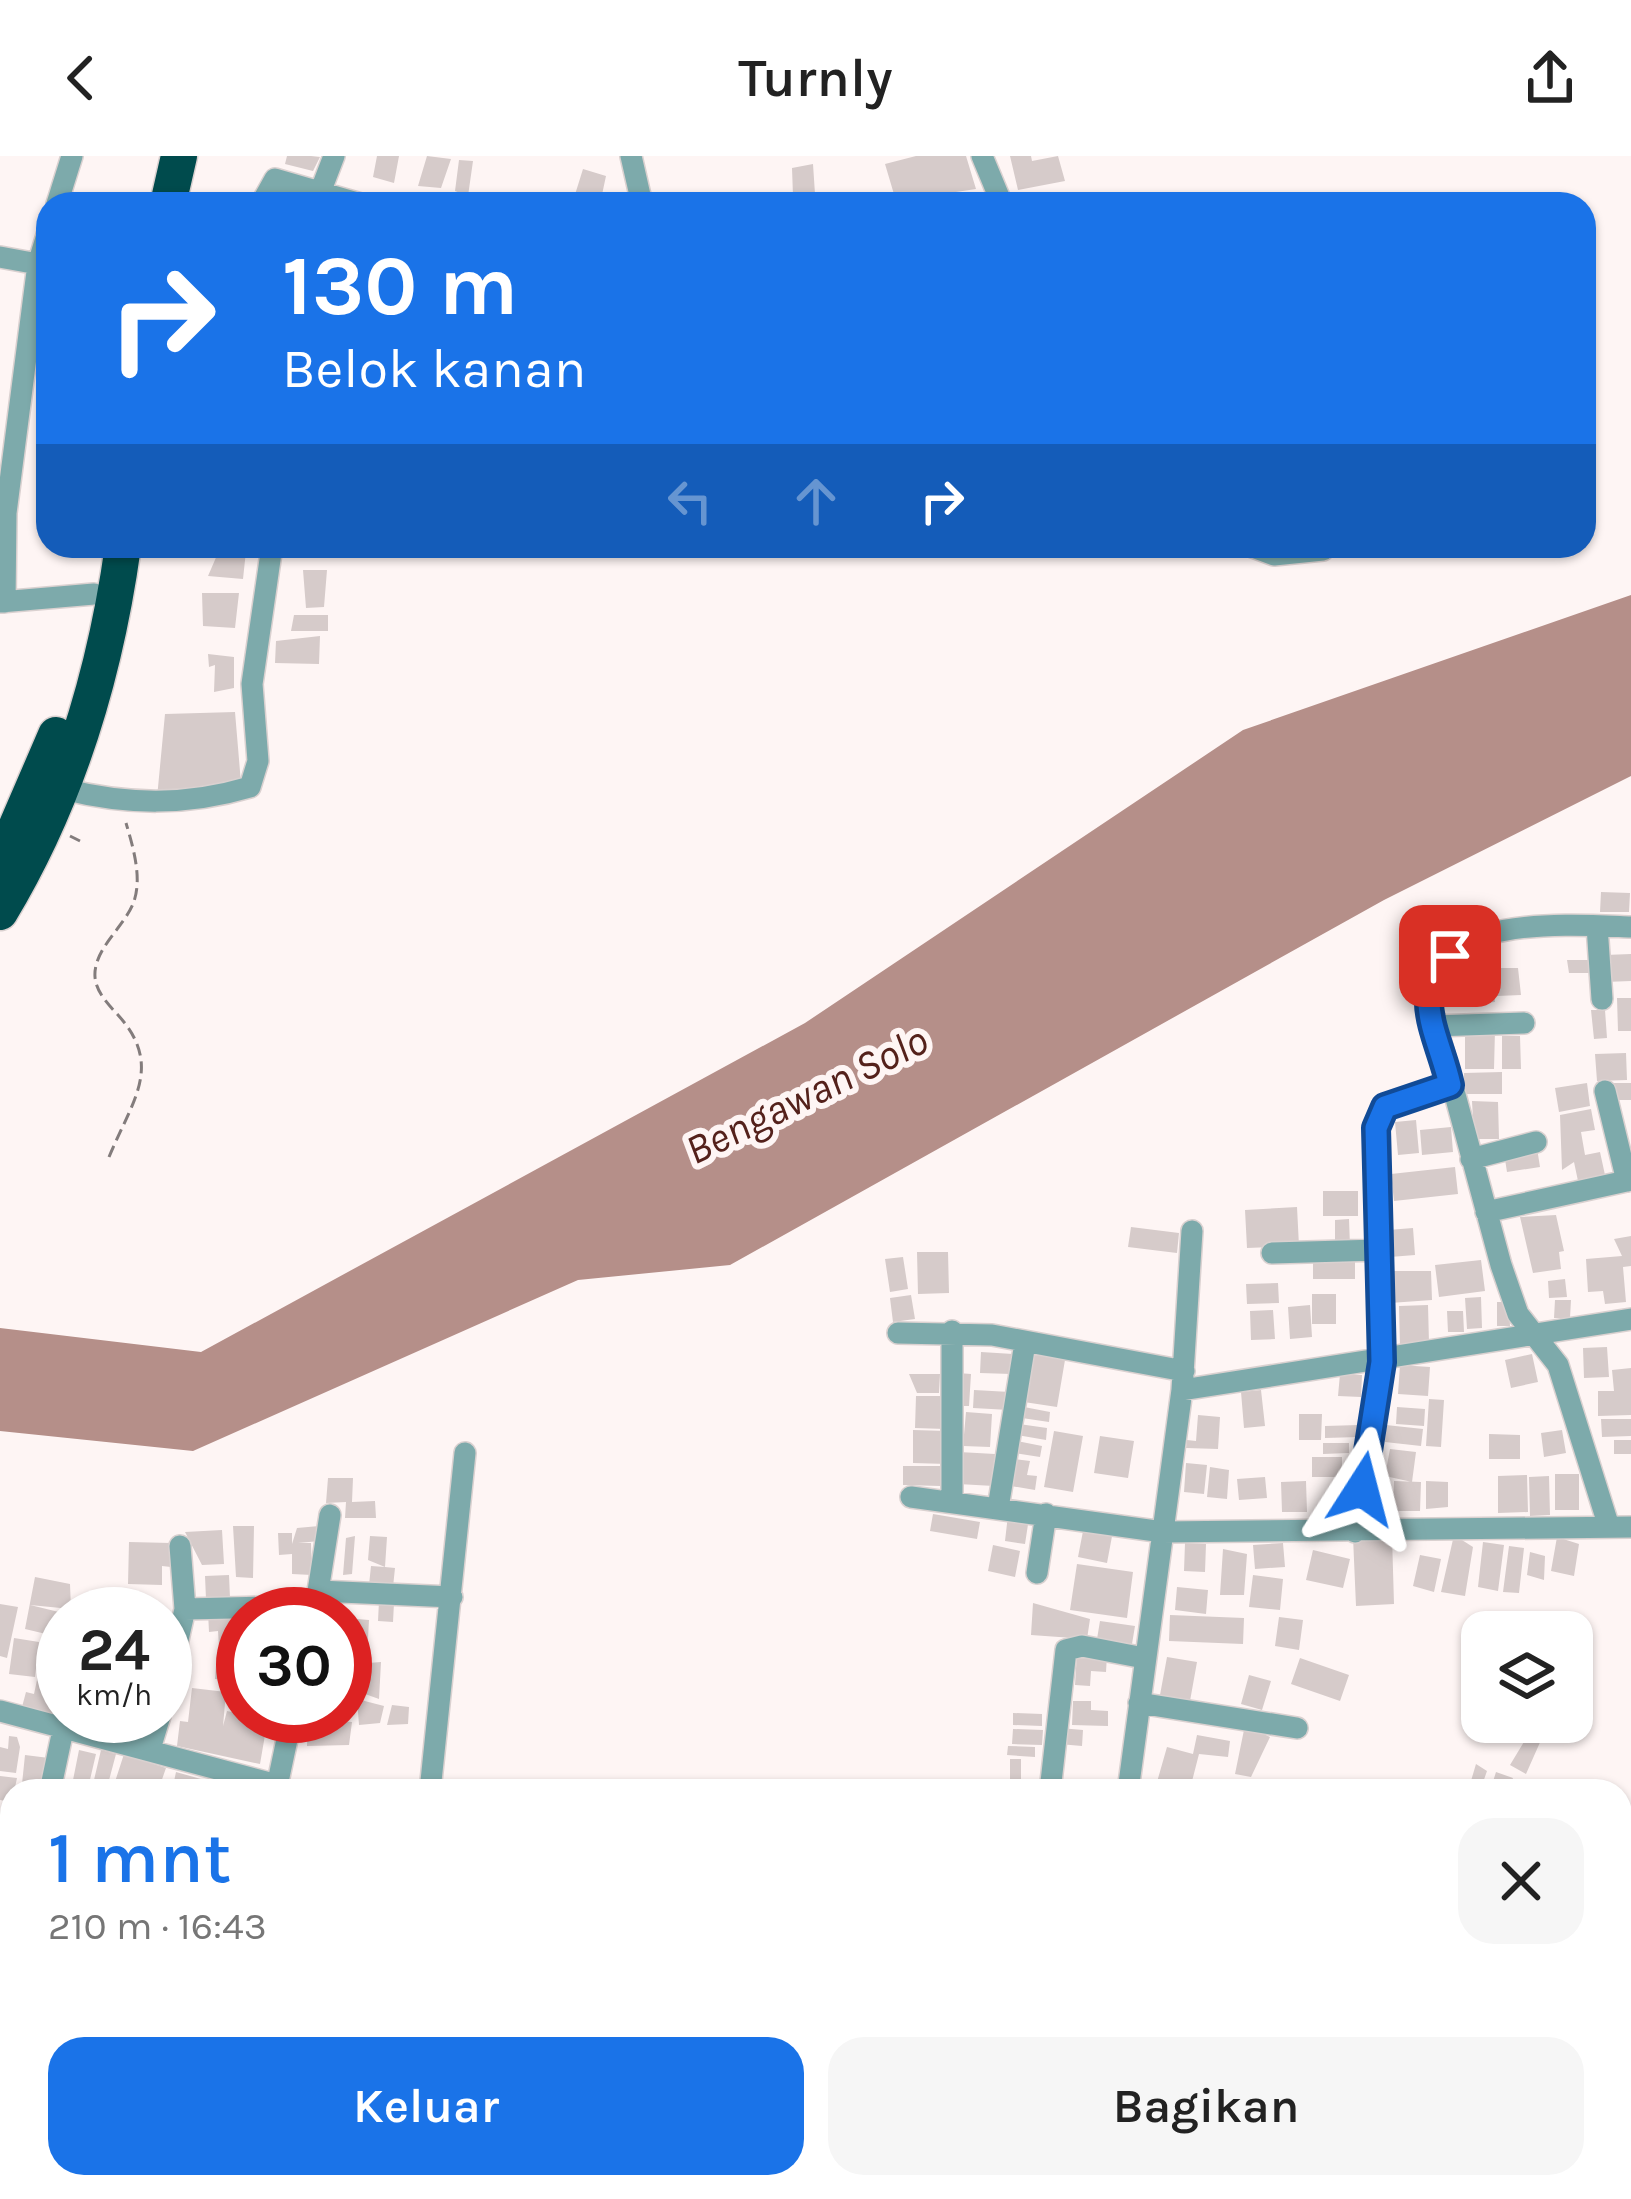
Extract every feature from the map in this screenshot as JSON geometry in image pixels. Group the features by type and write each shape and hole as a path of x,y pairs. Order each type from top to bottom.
{"highway":[{"path":"148,192 154,156"},
{"path":"172,192 179,156"},
{"path":"0,863 54,743 100,558"},
{"path":"0,912 62,789 100,671 121,558"}],"street":[{"path":"61,192 72,156"},
{"path":"321,190 334,156"},
{"path":"631,156 639,192"},
{"path":"982,156 997,192"},
{"path":"268,192 275,179 326,192"},
{"path":"0,257 36,265"},
{"path":"36,280 6,513 2,602 94,594"},
{"path":"62,789 121,803 176,802 250,787 259,761 252,684 270,558"},
{"path":"1598,926 1602,999"},
{"path":"911,1497 1163,1532 1620,1527 1550,1349 1518,1314 1450,1085 1427,982 1439,965 1470,943 1514,927 1631,927"},
{"path":"1434,1026 1524,1023"},
{"path":"1355,1532 1382,1362 1380,1114 1392,1103 1450,1085"},
{"path":"1486,1213 1629,1180 1605,1091"},
{"path":"1471,1159 1536,1142"},
{"path":"1130,1779 1183,1381 1192,1231"},
{"path":"1272,1253 1378,1250"},
{"path":"898,1333 952,1331 1025,1342 1183,1381 1382,1362 1631,1319"},
{"path":"952,1331 952,1500"},
{"path":"998,1508 1025,1342"},
{"path":"431,1779 466,1453"},
{"path":"1037,1573 1046,1514"},
{"path":"319,1587 330,1515"},
{"path":"180,1546 183,1587"},
{"path":"372,1602 452,1598"},
{"path":"1051,1779 1066,1649 1082,1646 1144,1658"},
{"path":"1139,1703 1298,1728"},
{"path":"0,1711 36,1717"},
{"path":"53,1779 60,1743"},
{"path":"131,1743 247,1779"},
{"path":"150,1749 152,1743"},
{"path":"278,1779 286,1743"}],"path":[{"path":"110,1157 144,1057 140,1037 106,1001 94,974 97,960 135,901 135,854 121,803"}],"water":[{"name":"Bengawan Solo","path":"1631,595 1631,776 1384,900 730,1265 578,1280 193,1451 0,1431 0,1328 201,1352 805,1023 1243,730"}],"building":[{"path":"287,156 320,157 313,171 285,164"},
{"path":"377,156 399,156 394,183 373,177"},
{"path":"427,156 451,159 441,188 418,186"},
{"path":"916,156 966,156 976,189 893,192 885,164"},
{"path":"1010,156 1031,156 1032,161 1058,156 1065,181 1018,190"},
{"path":"459,160 473,161 469,192 455,191"},
{"path":"813,164 815,192 793,192 792,168"},
{"path":"583,169 606,176 603,192 576,192"},
{"path":"216,558 245,558 243,579 208,576"},
{"path":"303,570 327,570 324,607 306,608"},
{"path":"202,593 239,593 235,628 203,626"},
{"path":"294,615 328,615 328,631 291,631"},
{"path":"320,636 319,664 275,663 276,641"},
{"path":"208,654 234,657 234,688 214,692 215,665 209,667"},
{"path":"235,712 241,783 157,798 165,714"},
{"path":"1601,892 1630,893 1629,912 1600,912"},
{"path":"1631,954 1631,981 1605,982 1605,955"},
{"path":"1567,960 1597,960 1598,973 1569,973"},
{"path":"1495,968 1518,968 1521,995 1497,996"},
{"path":"1491,970 1495,1002 1473,1004 1468,972"},
{"path":"1617,998 1631,998 1631,1031 1618,1031"},
{"path":"1591,1010 1605,1010 1607,1038 1594,1039"},
{"path":"1465,1028 1495,1030 1494,1069 1465,1069"},
{"path":"1502,1036 1520,1036 1521,1069 1502,1069"},
{"path":"1626,1053 1627,1080 1597,1081 1595,1054"},
{"path":"1502,1072 1502,1094 1464,1094 1464,1073"},
{"path":"1587,1083 1590,1106 1559,1112 1555,1088"},
{"path":"1610,1083 1631,1083 1631,1100 1612,1100"},
{"path":"1472,1101 1498,1102 1499,1139 1474,1139"},
{"path":"1591,1109 1595,1130 1581,1132 1585,1155 1600,1152 1605,1175 1578,1181 1574,1162 1562,1170 1560,1115"},
{"path":"1416,1120 1419,1153 1398,1155 1395,1122"},
{"path":"1451,1127 1453,1152 1422,1155 1420,1130"},
{"path":"1537,1148 1540,1167 1507,1172 1504,1153"},
{"path":"1455,1167 1458,1194 1394,1201 1391,1174"},
{"path":"1323,1191 1358,1191 1358,1216 1323,1216"},
{"path":"1297,1207 1299,1246 1247,1248 1245,1210"},
{"path":"1556,1215 1564,1251 1559,1252 1561,1269 1533,1273 1520,1217"},
{"path":"1349,1219 1350,1246 1335,1246 1335,1220"},
{"path":"1131,1227 1179,1233 1177,1253 1128,1247"},
{"path":"1413,1228 1415,1255 1390,1257 1388,1230"},
{"path":"1631,1236 1631,1266 1623,1267 1626,1302 1605,1304 1603,1291 1588,1292 1586,1259 1622,1256 1614,1239"},
{"path":"917,1252 948,1252 949,1293 918,1294"},
{"path":"1313,1255 1355,1255 1355,1279 1313,1279"},
{"path":"903,1257 908,1289 890,1292 885,1259"},
{"path":"1481,1260 1485,1291 1439,1297 1435,1265"},
{"path":"1387,1271 1431,1271 1432,1300 1390,1303"},
{"path":"1565,1279 1567,1297 1549,1298 1548,1281"},
{"path":"1278,1283 1279,1303 1247,1304 1246,1284"},
{"path":"1312,1294 1336,1294 1336,1324 1312,1324"},
{"path":"911,1295 915,1319 893,1322 890,1298"},
{"path":"1481,1297 1482,1328 1467,1329 1465,1298"},
{"path":"1555,1300 1571,1300 1570,1318 1554,1318"},
{"path":"1497,1302 1509,1302 1510,1326 1497,1326"},
{"path":"1310,1305 1312,1337 1290,1339 1288,1307"},
{"path":"1428,1305 1429,1343 1400,1346 1399,1306"},
{"path":"1273,1310 1275,1339 1251,1340 1250,1311"},
{"path":"1447,1311 1463,1311 1464,1332 1448,1332"},
{"path":"1607,1347 1609,1377 1584,1378 1583,1348"},
{"path":"981,1352 1013,1354 1011,1374 980,1373"},
{"path":"1032,1354 1065,1360 1057,1407 1024,1402"},
{"path":"1532,1354 1538,1382 1511,1388 1505,1360"},
{"path":"1400,1365 1430,1367 1428,1396 1398,1394"},
{"path":"1631,1368 1631,1415 1598,1416 1598,1391 1614,1391 1612,1370"},
{"path":"958,1373 971,1374 969,1406 956,1406"},
{"path":"909,1374 940,1374 939,1393 917,1393"},
{"path":"1340,1374 1362,1375 1361,1397 1338,1396"},
{"path":"974,1390 1010,1392 1009,1410 973,1408"},
{"path":"1261,1390 1265,1426 1244,1428 1241,1392"},
{"path":"916,1396 946,1396 945,1429 915,1428"},
{"path":"1429,1399 1444,1400 1441,1447 1426,1446"},
{"path":"1024,1407 1050,1412 1049,1422 1022,1418"},
{"path":"1397,1407 1425,1409 1424,1426 1396,1424"},
{"path":"966,1412 992,1414 990,1447 963,1446"},
{"path":"1299,1414 1322,1414 1321,1440 1299,1440"},
{"path":"1198,1415 1220,1417 1218,1449 1186,1448 1187,1440 1196,1441"},
{"path":"1601,1419 1631,1419 1631,1436 1602,1437"},
{"path":"1019,1424 1047,1428 1046,1440 1017,1435"},
{"path":"1359,1425 1359,1437 1325,1438 1325,1426"},
{"path":"1386,1425 1423,1429 1421,1446 1385,1442"},
{"path":"913,1430 947,1431 947,1464 913,1463"},
{"path":"1562,1430 1566,1453 1544,1457 1541,1433"},
{"path":"1054,1431 1083,1436 1073,1492 1044,1487"},
{"path":"1489,1434 1520,1435 1520,1459 1489,1459"},
{"path":"1100,1436 1134,1441 1128,1478 1094,1473"},
{"path":"1614,1440 1631,1440 1631,1454 1614,1454"},
{"path":"1017,1441 1042,1446 1040,1457 1015,1453"},
{"path":"1323,1443 1349,1443 1349,1453 1323,1454"},
{"path":"1390,1449 1416,1452 1412,1482 1385,1476"},
{"path":"959,1452 995,1454 994,1486 958,1484"},
{"path":"1312,1457 1342,1457 1342,1477 1312,1477"},
{"path":"1015,1459 1030,1461 1027,1475 1037,1476 1035,1490 1011,1486"},
{"path":"1186,1463 1207,1465 1204,1494 1184,1492"},
{"path":"903,1466 940,1466 940,1486 903,1485"},
{"path":"1210,1467 1229,1470 1227,1499 1207,1497"},
{"path":"1555,1474 1579,1474 1579,1510 1555,1510"},
{"path":"1527,1475 1528,1512 1498,1513 1498,1476"},
{"path":"1549,1476 1550,1515 1530,1516 1529,1477"},
{"path":"1265,1477 1267,1498 1239,1500 1237,1479"},
{"path":"328,1478 353,1478 352,1502 375,1501 376,1518 345,1518 346,1502 326,1503"},
{"path":"1306,1481 1307,1512 1282,1512 1281,1482"},
{"path":"1394,1481 1421,1482 1420,1511 1393,1511"},
{"path":"1426,1481 1448,1482 1448,1507 1426,1509"},
{"path":"933,1514 980,1522 977,1539 930,1531"},
{"path":"1008,1515 1029,1518 1025,1544 1005,1541"},
{"path":"233,1526 254,1526 253,1578 236,1577"},
{"path":"319,1526 320,1541 298,1543 311,1543 312,1575 292,1574 292,1554 279,1555 278,1533 292,1533 292,1544 297,1528"},
{"path":"1084,1526 1113,1531 1107,1563 1078,1557"},
{"path":"222,1530 224,1564 202,1565 185,1532"},
{"path":"1454,1535 1473,1547 1465,1596 1441,1592"},
{"path":"355,1536 352,1574 343,1575 346,1538"},
{"path":"370,1536 387,1537 385,1567 368,1560"},
{"path":"1392,1536 1394,1604 1356,1606 1353,1537"},
{"path":"1557,1537 1579,1544 1574,1576 1551,1571"},
{"path":"129,1542 171,1543 171,1567 162,1566 162,1585 128,1584"},
{"path":"1483,1542 1504,1545 1498,1591 1478,1587"},
{"path":"1185,1543 1206,1544 1205,1572 1184,1571"},
{"path":"1283,1543 1285,1567 1255,1569 1253,1545"},
{"path":"993,1545 1020,1551 1015,1577 988,1571"},
{"path":"1509,1546 1524,1548 1519,1593 1503,1592"},
{"path":"1223,1549 1247,1554 1244,1595 1220,1595"},
{"path":"1313,1550 1350,1559 1343,1588 1306,1580"},
{"path":"1530,1552 1545,1556 1544,1580 1527,1575"},
{"path":"1420,1555 1441,1559 1434,1592 1413,1586"},
{"path":"1077,1564 1133,1572 1127,1618 1070,1610"},
{"path":"371,1566 395,1568 393,1587 369,1585"},
{"path":"229,1575 230,1587 216,1587 216,1599 206,1599 205,1576"},
{"path":"1253,1575 1283,1579 1280,1610 1249,1607"},
{"path":"35,1577 70,1584 36,1587 36,1606 30,1605 36,1606 36,1632 25,1629"},
{"path":"1177,1587 1208,1590 1206,1614 1175,1610"},
{"path":"379,1601 394,1603 393,1622 378,1621"},
{"path":"1033,1603 1090,1619 1087,1639 1031,1635"},
{"path":"0,1604 18,1607 7,1658 0,1656"},
{"path":"208,1612 216,1612 216,1631 209,1632"},
{"path":"1170,1615 1244,1618 1243,1644 1169,1641"},
{"path":"1279,1617 1303,1620 1299,1650 1275,1646"},
{"path":"1100,1621 1135,1626 1132,1644 1097,1639"},
{"path":"14,1638 36,1642 35,1677 9,1674"},
{"path":"1077,1653 1107,1655 1106,1672 1091,1671 1090,1686 1075,1685"},
{"path":"1167,1657 1197,1662 1190,1701 1160,1695"},
{"path":"1300,1658 1349,1675 1340,1701 1291,1684"},
{"path":"381,1662 379,1699 372,1696 372,1663"},
{"path":"1249,1675 1271,1681 1262,1710 1241,1704"},
{"path":"36,1685 36,1710 22,1707 26,1692 34,1694"},
{"path":"192,1688 216,1691 216,1743 264,1743 260,1764 177,1746 192,1743"},
{"path":"1073,1701 1091,1701 1091,1710 1108,1711 1108,1726 1072,1725"},
{"path":"372,1703 384,1706 380,1723 372,1724"},
{"path":"392,1705 409,1707 408,1724 387,1725"},
{"path":"1013,1713 1042,1714 1042,1726 1013,1725"},
{"path":"1245,1725 1270,1737 1251,1777 1235,1774"},
{"path":"1060,1728 1083,1730 1082,1746 1059,1744"},
{"path":"1013,1729 1043,1730 1042,1745 1012,1744"},
{"path":"1197,1735 1230,1741 1228,1757 1199,1754 1193,1779 1158,1779 1167,1747 1193,1754"},
{"path":"9,1736 17,1737 20,1747 16,1773 0,1771 0,1747 8,1749"},
{"path":"307,1743 349,1743 349,1745"},
{"path":"1523,1743 1540,1743 1526,1774 1510,1765"},
{"path":"1008,1746 1035,1747 1035,1757 1007,1755"},
{"path":"79,1750 96,1754 90,1779 73,1779"},
{"path":"101,1750 116,1754 109,1779 94,1779"},
{"path":"124,1754 166,1768 162,1779 116,1779"},
{"path":"25,1755 49,1758 47,1779 23,1779"},
{"path":"1010,1759 1021,1759 1021,1779 1010,1779"},
{"path":"1476,1764 1487,1771 1484,1779 1472,1779"},
{"path":"176,1772 201,1779 175,1779"}],"route":[{"path":"1362,1489 1382,1362 1376,1128 1385,1107 1450,1085 1427,991 1431,974 1450,956"}]}
